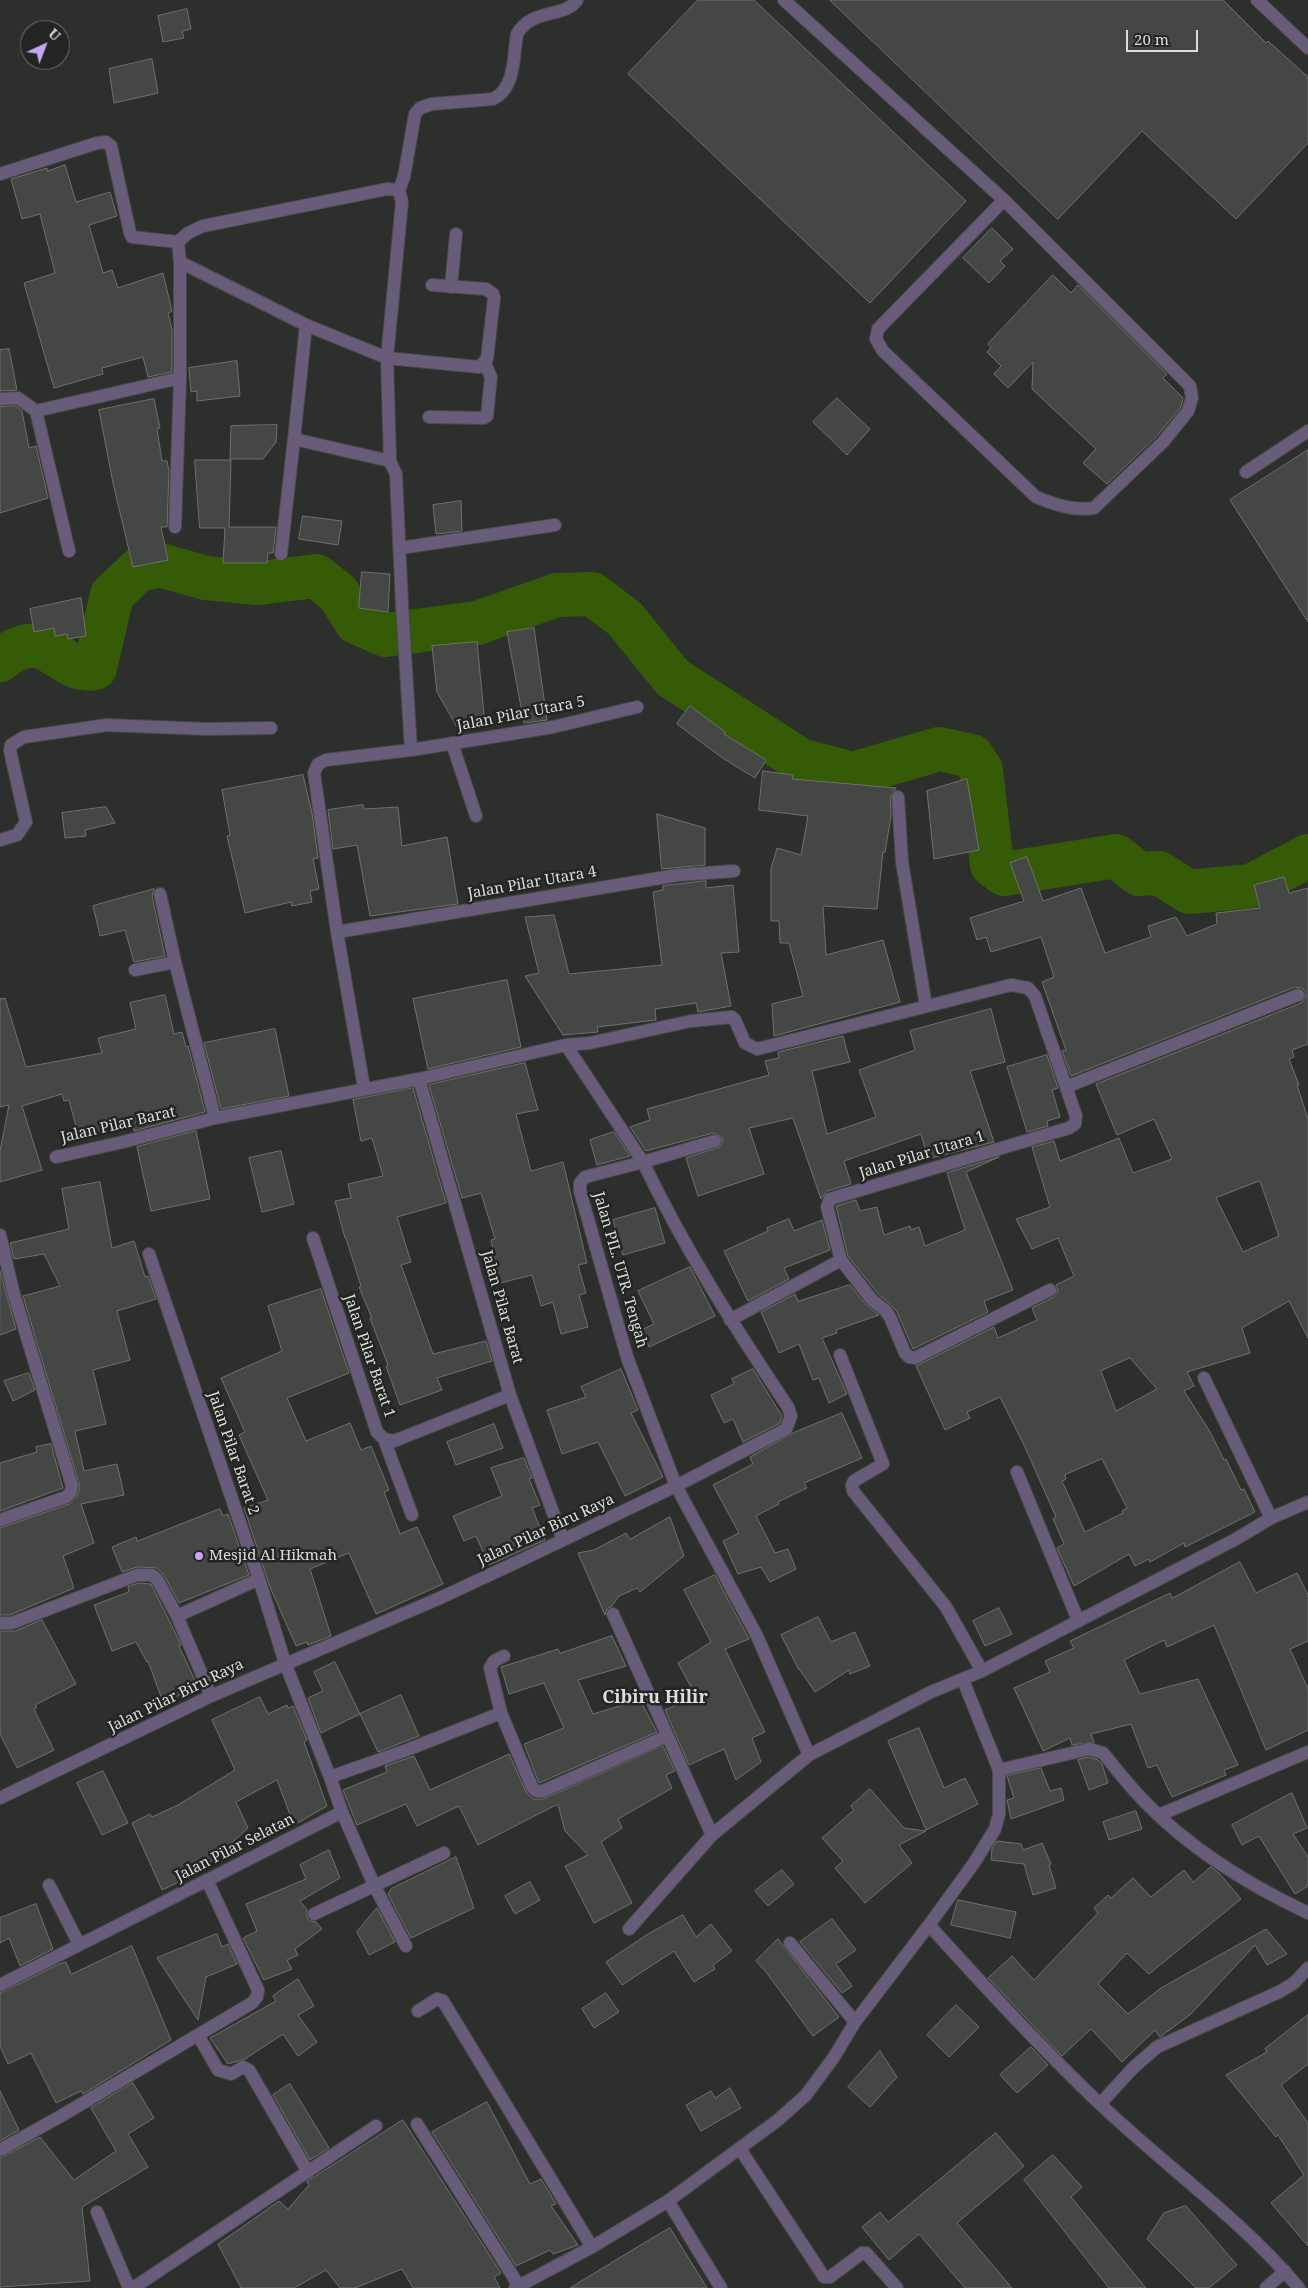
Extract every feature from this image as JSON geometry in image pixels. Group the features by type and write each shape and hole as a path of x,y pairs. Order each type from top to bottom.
{"street":[{"path":"411,750 396,474 390,461 387,358 402,202 399,190 404,177 415,114 420,108 432,104 493,98 502,94 510,80 517,34 521,27 526,22 541,15 573,6 577,0"},
{"path":"784,0 1004,200 1190,386 1192,398 1188,411 1163,442 1094,508 1080,510 1060,506 1036,497 883,351 876,339 878,329 1004,200"},
{"path":"1257,0 1308,48"},
{"path":"0,174 97,143 106,142 111,146 132,237 178,242 188,233 203,226 388,189 399,190"},
{"path":"451,287 456,234"},
{"path":"175,527 180,378 180,262 178,242"},
{"path":"180,262 306,325 387,358 479,367 485,363"},
{"path":"429,418 484,418 487,416 491,377 485,363 494,298 493,294 486,289 432,285"},
{"path":"281,554 306,325"},
{"path":"36,411 180,378"},
{"path":"0,399 18,398 36,411 69,551"},
{"path":"1246,472 1308,431"},
{"path":"294,439 390,461"},
{"path":"400,548 555,526"},
{"name":"Jalan Pilar Utara 5","path":"337,932 314,773 318,764 326,760 411,750 553,727 637,706"},
{"path":"0,840 17,835 26,822 10,751 12,745 24,737 107,725 206,729 270,728"},
{"path":"452,743 476,816"},
{"path":"898,797 902,862 926,1006"},
{"name":"Jalan Pilar Utara 4","path":"337,932 678,875 734,871"},
{"path":"160,894 175,962 215,1118"},
{"path":"337,932 364,1088"},
{"path":"135,970 175,962"},
{"name":"Jalan Pilar Barat","path":"56,1157 215,1118 419,1079 566,1045 590,1043 728,1016 735,1020 745,1043 757,1049 1011,985 1028,988 1035,996"},
{"path":"1066,1087 1298,995"},
{"name":"Jalan Pilar Utara 1","path":"841,1260 827,1207 830,1199 1069,1128 1075,1124 1076,1116 1035,996"},
{"path":"566,1045 644,1162 654,1187 730,1320 841,1260 872,1300 885,1310 906,1353 909,1357 915,1358 1050,1290"},
{"name":"Jalan Pilar Barat","path":"419,1079 510,1395 563,1540"},
{"path":"644,1162 715,1141"},
{"name":"Jalan PIL. UTR. Tengah","path":"644,1162 585,1177 580,1183 580,1191 627,1357 676,1486"},
{"path":"0,1235 13,1291 72,1486 71,1492 66,1497 0,1520"},
{"name":"Jalan Pilar Barat 1","path":"313,1238 378,1432 384,1439 394,1441 510,1395"},
{"name":"Jalan Pilar Barat 2","path":"149,1254 259,1579 285,1663"},
{"name":"Jalan Pilar Biru Raya","path":"0,1798 211,1696 440,1598 676,1486 786,1429 790,1423 791,1416 788,1407 730,1320"},
{"path":"840,1355 883,1464 854,1481 852,1485 853,1491 946,1607 982,1671"},
{"path":"1204,1378 1271,1518"},
{"path":"384,1439 412,1515"},
{"path":"1017,1472 1078,1620"},
{"path":"676,1486 757,1636 809,1755"},
{"path":"629,1930 712,1835 809,1755 931,1692 982,1671 1236,1539 1271,1518 1308,1502"},
{"path":"0,1623 12,1624 146,1574 157,1579 177,1616 211,1696"},
{"path":"177,1616 259,1579"},
{"path":"613,1614 712,1835"},
{"path":"504,1656 494,1661 490,1668 501,1713 532,1787 536,1791 543,1791 667,1736"},
{"path":"285,1663 330,1776 342,1812 374,1885 406,1946"},
{"path":"417,2124 517,2287 592,2247 668,2201 778,2120 806,2095 834,2057 854,2022 974,1863 994,1829 999,1814 999,1770 963,1680"},
{"path":"330,1776 404,1751 501,1713"},
{"path":"999,1770 1089,1749 1097,1750 1103,1753 1145,1803 1199,1850 1267,1894 1308,1913"},
{"path":"1159,1815 1308,1752"},
{"name":"Jalan Pilar Selatan","path":"0,1984 342,1812"},
{"path":"314,1914 444,1853"},
{"path":"0,2150 252,2003 258,1997 258,1990 207,1880"},
{"path":"49,1885 79,1944"},
{"path":"929,1925 965,1965 1100,2104 1258,2243 1299,2288"},
{"path":"790,1943 854,2022"},
{"path":"1100,2104 1133,2068 1157,2047 1279,1992 1294,1983 1308,1968"},
{"path":"418,2011 437,1999 443,2001 592,2247"},
{"path":"198,2035 218,2070 231,2074 243,2067 249,2070 308,2172"},
{"path":"133,2288 376,2126"},
{"path":"740,2149 824,2277 830,2277 866,2252 897,2288"},
{"path":"668,2201 721,2288"},
{"path":"98,2212 128,2288"},
{"path":"1266,2288 1284,2271"}],"building":[{"path":"698,0 754,0 966,201 870,303 628,74"},
{"path":"830,0 1223,0 1266,43 1268,41 1308,77 1308,143 1236,219 1142,131 1058,219"},
{"path":"187,9 191,29 182,31 184,38 163,42 158,16"},
{"path":"152,59 158,93 114,103 109,69"},
{"path":"65,165 76,202 110,192 117,216 89,225 103,273 112,270 118,288 163,273 172,311 168,313 172,330 172,372 148,377 143,357 102,368 103,374 54,388 24,283 55,273 40,214 22,219 11,179 47,168 47,171"},
{"path":"992,228 1013,249 1000,261 1005,266 989,283 963,258"},
{"path":"1053,275 1071,293 1078,285 1167,374 1163,378 1183,398 1181,407 1157,436 1107,484 1083,463 1096,449 1032,389 1033,362 1008,388 994,374 1001,366 987,352 991,348 988,344"},
{"path":"9,349 17,390 0,391 0,350"},
{"path":"237,361 240,396 197,401 197,391 191,392 189,368"},
{"path":"837,398 870,429 847,455 813,422"},
{"path":"154,399 160,428 157,429 162,461 167,461 169,471 167,527 161,527 168,560 133,567 113,483 99,410"},
{"path":"16,406 22,411 29,448 36,446 48,498 0,513 0,407"},
{"path":"277,425 276,442 263,459 230,459 231,426"},
{"path":"1308,450 1308,622 1230,500"},
{"path":"195,460 231,460 229,527 276,527 273,553 268,553 267,563 223,563 225,528 200,528"},
{"path":"461,501 462,531 436,534 433,505"},
{"path":"303,516 342,521 338,545 299,539"},
{"path":"362,572 390,574 388,612 359,608"},
{"path":"81,598 86,636 68,639 67,634 55,636 54,628 34,632 30,609"},
{"path":"534,628 547,720 524,723 507,632"},
{"path":"477,642 485,724 457,727 437,692 432,646"},
{"path":"690,706 725,732 724,734 766,760 755,778 721,757 677,724"},
{"path":"763,771 793,775 792,779 896,788 890,797 891,816 885,852 883,852 877,909 823,906 826,955 883,940 900,1002 774,1036 772,1004 803,996 789,943 780,943 779,921 771,921 771,869 777,848 801,855 808,816 759,810"},
{"path":"303,775 312,813 318,858 313,859 319,889 310,891 312,902 292,906 291,902 245,913 227,836 230,835 222,790"},
{"path":"967,779 979,850 934,859 927,791"},
{"path":"363,805 364,809 398,807 402,846 447,837 458,904 370,916 357,845 333,849 328,810"},
{"path":"106,807 115,823 85,830 86,836 65,838 62,813"},
{"path":"657,814 705,828 705,865 662,869"},
{"path":"1027,857 1043,901 1081,888 1105,953 1151,937 1148,926 1176,917 1187,936 1217,924 1216,913 1260,908 1254,885 1284,877 1289,893 1308,888 1308,1044 1292,1050 1294,1057 1289,1059 1299,1085 1297,1085 1308,1119 1308,1338 1289,1301 1242,1328 1250,1353 1187,1372 1194,1386 1184,1391 1209,1430 1224,1460 1226,1459 1241,1490 1244,1489 1255,1512 1185,1547 1184,1543 1150,1562 1149,1559 1135,1566 1129,1554 1074,1586 1057,1548 1064,1544 1053,1519 1056,1517 1025,1447 1000,1397 967,1412 970,1418 945,1430 916,1366 994,1327 998,1338 1037,1320 1032,1308 1054,1297 1058,1291 1056,1285 1074,1276 1058,1238 1032,1249 1016,1219 1050,1207 1032,1147 1054,1141 1060,1161 1119,1138 1133,1173 1172,1159 1154,1119 1117,1135 1096,1084 1301,1003 1306,996 1303,988 1295,987 1071,1076 1062,1051 1066,1050 1042,982 1054,977 1041,937 991,952 986,937 977,940 970,918 1024,901 1010,863","holes":["1260,1181 1279,1236 1243,1252 1216,1198","1130,1358 1157,1389 1116,1411 1101,1371","1102,1459 1127,1508 1122,1511 1123,1513 1085,1532 1062,1481 1066,1479 1065,1475"]},
{"path":"706,881 706,888 733,885 739,952 721,953 731,1006 698,1012 696,1003 655,1009 656,1020 597,1027 598,1032 563,1035 525,976 539,973 525,917 554,915 569,974 662,965 653,892 663,890 663,886"},
{"path":"154,889 152,896 165,956 134,962 125,930 100,936 93,906"},
{"path":"507,980 521,1047 428,1069 413,999"},
{"path":"165,995 174,1034 182,1032 186,1047 188,1046 205,1112 134,1131 133,1124 79,1138 69,1100 64,1101 62,1094 22,1106 42,1170 0,1182 0,1151 9,1105 0,1107 0,999 5,998 26,1067 102,1053 98,1038 136,1029 130,1003"},
{"path":"991,1009 1005,1062 970,1071 994,1142 928,1159 921,1134 844,1161 851,1184 827,1191 821,1199 793,1118 749,1128 764,1174 698,1196 686,1158 720,1147 723,1142 721,1136 713,1133 646,1151 630,1127 650,1120 647,1109 769,1075 765,1061 779,1058 778,1052 843,1036 850,1062 812,1071 827,1134 876,1117 859,1070 915,1050 910,1031"},
{"path":"275,1029 289,1096 221,1109 204,1043"},
{"path":"1047,1055 1058,1088 1052,1090 1060,1117 1047,1121 1048,1126 1027,1132 1007,1067"},
{"path":"525,1063 538,1110 516,1114 531,1171 563,1162 587,1263 578,1265 586,1293 579,1295 588,1327 561,1334 553,1302 541,1306 532,1275 500,1283 491,1240 495,1239 481,1193 462,1198 429,1085"},
{"path":"413,1088 446,1203 397,1217 411,1262 401,1265 433,1354 486,1341 492,1361 437,1378 442,1390 400,1405 386,1366 388,1365 370,1318 372,1318 359,1287 361,1286 335,1201 351,1198 348,1184 383,1176 372,1138 361,1141 353,1100"},
{"path":"196,1131 210,1199 151,1211 137,1147"},
{"path":"614,1132 630,1156 597,1165 590,1140"},
{"path":"281,1151 294,1204 262,1212 249,1158"},
{"path":"999,1157 966,1172 1013,1290 984,1301 988,1312 913,1349 897,1312 878,1294 848,1256 836,1206 856,1200 860,1211 877,1207 884,1235 910,1226 911,1230 919,1227 925,1246 965,1230 947,1173"},
{"path":"100,1182 112,1248 134,1241 145,1277 148,1276 156,1299 117,1311 130,1360 93,1370 106,1424 75,1431 84,1471 117,1464 124,1495 81,1504 94,1543 63,1556 74,1588 10,1615 0,1615 0,1528 69,1504 77,1497 80,1487 23,1296 60,1286 44,1254 14,1259 10,1243 69,1229 62,1189"},
{"path":"655,1208 665,1243 623,1255 613,1220"},
{"path":"789,1219 794,1231 822,1220 830,1250 784,1268 789,1279 748,1301 724,1251 768,1231 767,1228"},
{"path":"690,1267 715,1316 649,1347 641,1330 654,1324 638,1291"},
{"path":"0,1271 16,1329 0,1335"},
{"path":"850,1285 866,1305 879,1315 836,1330 837,1333 822,1338 847,1394 829,1403 819,1378 813,1380 799,1344 779,1353 761,1312 795,1294 798,1301"},
{"path":"321,1289 349,1373 287,1398 306,1441 350,1423 361,1450 371,1446 389,1490 384,1492 400,1534 417,1527 443,1584 376,1614 349,1553 310,1569 331,1636 308,1645 307,1642 296,1646 270,1587 244,1508 268,1500 239,1435 245,1432 221,1378 282,1351 268,1306"},
{"path":"621,1369 638,1410 631,1413 663,1477 625,1496 598,1442 562,1454 547,1410 586,1397 581,1387"},
{"path":"753,1369 782,1416 780,1423 743,1442 733,1419 724,1423 711,1395 734,1384 732,1379"},
{"path":"29,1373 35,1390 13,1401 4,1381"},
{"path":"842,1413 862,1458 804,1483 807,1488 778,1502 779,1504 756,1516 775,1553 788,1549 796,1569 770,1582 761,1567 738,1574 723,1541 739,1533 713,1485 753,1464 750,1457 793,1433"},
{"path":"494,1424 503,1448 456,1465 447,1442"},
{"path":"51,1444 63,1488 0,1511 0,1463 37,1452 36,1447"},
{"path":"524,1458 532,1478 529,1479 540,1505 532,1508 545,1540 489,1565 476,1536 464,1541 453,1516 502,1496 491,1468"},
{"name":"Mesjid Al Hikmah","path":"220,1509 223,1516 228,1514 249,1575 179,1603 164,1575 157,1568 137,1567 122,1572 112,1547 136,1537 137,1541"},
{"path":"670,1517 684,1556 640,1592 637,1588 619,1596 612,1606 607,1609 605,1615 578,1553 594,1550 626,1533 630,1539"},
{"path":"1240,1562 1256,1593 1297,1573 1308,1595 1308,1641 1290,1649 1308,1689 1308,1730 1266,1750 1214,1625 1167,1647 1164,1640 1124,1660 1140,1694 1198,1679 1238,1765 1224,1770 1226,1775 1172,1797 1157,1765 1148,1768 1131,1724 1091,1734 1094,1742 1072,1745 1070,1738 1043,1751 1014,1688 1050,1672 1045,1661 1074,1648 1070,1641 1170,1593 1172,1598"},
{"path":"715,1575 749,1639 725,1649 765,1732 752,1738 761,1762 736,1780 724,1749 689,1765 665,1710 696,1696 678,1663 711,1642 684,1590"},
{"path":"139,1583 151,1584 181,1645 179,1646 198,1687 163,1702 148,1661 136,1642 112,1651 94,1605 129,1592 128,1587"},
{"path":"999,1608 1012,1634 985,1646 973,1621"},
{"path":"818,1617 831,1642 855,1632 870,1666 850,1674 849,1670 815,1692 799,1670 781,1635"},
{"path":"42,1620 76,1684 35,1705 37,1707 34,1709 54,1750 17,1768 0,1734 0,1631 15,1631"},
{"path":"612,1636 626,1666 578,1680 593,1714 640,1700 657,1732 539,1783 524,1744 564,1728 544,1683 509,1694 501,1667 558,1649 560,1653"},
{"path":"335,1662 360,1714 321,1733 308,1698 323,1691 314,1672"},
{"path":"401,1695 419,1736 378,1752 360,1714"},
{"path":"260,1697 268,1714 287,1705 288,1708 293,1706 307,1740 304,1742 327,1806 294,1825 277,1780 236,1802 248,1828 212,1861 179,1877 181,1881 162,1890 132,1823 150,1814 152,1817 178,1805 235,1770 212,1720"},
{"path":"919,1728 944,1788 965,1778 978,1804 926,1830 888,1741"},
{"path":"663,1746 675,1771 666,1775 672,1788 618,1819 622,1828 601,1842 632,1903 594,1923 565,1866 588,1855 565,1831 558,1804 478,1845 459,1806 417,1826 406,1804 357,1825 343,1790 387,1772 385,1766 414,1756 430,1790 509,1754 526,1792 533,1799 543,1799"},
{"path":"1089,1757 1098,1760 1102,1764 1108,1783 1089,1790 1078,1760"},
{"path":"1041,1768 1050,1791 1061,1788 1064,1800 1011,1819 1007,1800 1014,1798 1007,1776"},
{"path":"103,1771 128,1823 102,1835 77,1783"},
{"path":"870,1789 904,1828 926,1831 899,1845 912,1863 865,1903 835,1868 843,1861 822,1838 854,1810 851,1806"},
{"path":"1292,1793 1307,1828 1293,1834 1308,1857 1308,1886 1295,1894 1259,1836 1242,1845 1232,1825"},
{"path":"1136,1811 1142,1829 1109,1840 1103,1822"},
{"path":"997,1841 1021,1844 1023,1850 1042,1843 1051,1864 1049,1865 1056,1888 1033,1895 1024,1864 991,1860 992,1849"},
{"path":"329,1850 340,1878 300,1901 307,1910 307,1918 310,1921 316,1922 322,1929 295,1949 298,1955 287,1960 292,1969 264,1980 243,1938 257,1931 246,1904 306,1879 300,1865"},
{"path":"456,1857 474,1908 411,1938 388,1894 391,1889"},
{"path":"1211,1867 1220,1874 1241,1899 1149,1974 1127,1953 1098,1984 1128,2014 1161,1988 1266,1929 1287,1954 1267,1965 1255,1945 1191,2014 1160,2037 1155,2030 1122,2062 1091,2029 1062,2056 988,1978 1012,1956 1034,1980 1098,1913 1094,1908 1108,1895 1111,1898 1133,1878 1151,1897 1184,1870 1193,1882"},
{"path":"782,1870 794,1884 768,1906 755,1891"},
{"path":"530,1882 540,1900 515,1914 505,1896"},
{"path":"958,1900 1016,1912 1010,1938 951,1925"},
{"path":"36,1904 53,1949 20,1966 9,1938 0,1943 0,1918"},
{"path":"377,1908 395,1942 369,1955 357,1932"},
{"path":"683,1915 696,1937 711,1924 732,1951 713,1965 715,1969 694,1982 674,1951 622,1985 606,1962 648,1934"},
{"path":"832,1919 856,1950 836,1964 852,1986 842,1993 800,1942"},
{"path":"217,1934 222,1947 228,1944 237,1964 206,1977 198,2020 157,1958"},
{"path":"778,1939 839,2017 813,2036 756,1961"},
{"path":"132,1946 171,2040 83,2094 81,2091 56,2103 31,2053 8,2064 0,2046 0,1993 59,1964 66,1962 71,1974"},
{"path":"298,1979 314,2006 298,2015 317,2042 298,2056 283,2034 245,2059 228,2064 210,2038 276,2001 273,1996"},
{"path":"606,1993 619,2012 594,2028 582,2009"},
{"path":"956,2005 979,2027 949,2057 927,2035"},
{"path":"1308,2015 1308,2064 1281,2085 1308,2123 1308,2246 1271,2203 1304,2175 1278,2135 1276,2137 1226,2075 1267,2052 1265,2049"},
{"path":"1031,2047 1048,2065 1017,2093 1000,2075"},
{"path":"880,2051 897,2077 870,2107 848,2087"},
{"path":"133,2083 154,2118 128,2134 148,2167 82,2207 90,2281 0,2287 0,2158 40,2137 74,2180 116,2151 91,2108"},
{"path":"290,2084 329,2148 310,2160 273,2095"},
{"path":"730,2088 741,2108 701,2131 686,2105 711,2091 715,2098"},
{"path":"0,2091 19,2130 0,2141"},
{"path":"487,2102 530,2184 541,2179 556,2204 551,2206 578,2245 553,2254 550,2250 516,2266 432,2132"},
{"path":"403,2120 501,2273 494,2277 500,2288 413,2288 402,2269 355,2288 340,2288 326,2270 294,2288 241,2288 218,2244 279,2201 288,2209 309,2185 307,2182"},
{"path":"996,2133 1024,2166 957,2223 1012,2288 965,2288 919,2234 889,2260 862,2227 880,2212 888,2222"},
{"path":"1053,2155 1082,2187 1071,2197 1146,2288 1109,2288 1024,2180"},
{"path":"1186,2206 1237,2265 1209,2288 1196,2288 1147,2239 1164,2213"},
{"path":"670,2228 707,2288 570,2288 629,2252"}],"waterway":[{"path":"0,660 17,649 30,646 42,647 71,664 82,668 95,668 112,595 138,570 160,565 206,578 258,583 316,576 338,593 356,622 385,635 477,623 557,595 592,594 624,618 673,678 800,760 853,774 939,749 972,756 981,770 992,865 1004,874 1116,856 1139,874 1159,873 1189,892 1251,886 1308,856"}],"place":[{"name":"Mesjid Al Hikmah","path":"199,1556"}],"district":[{"name":"Cibiru Hilir","path":"655,1698"}]}
